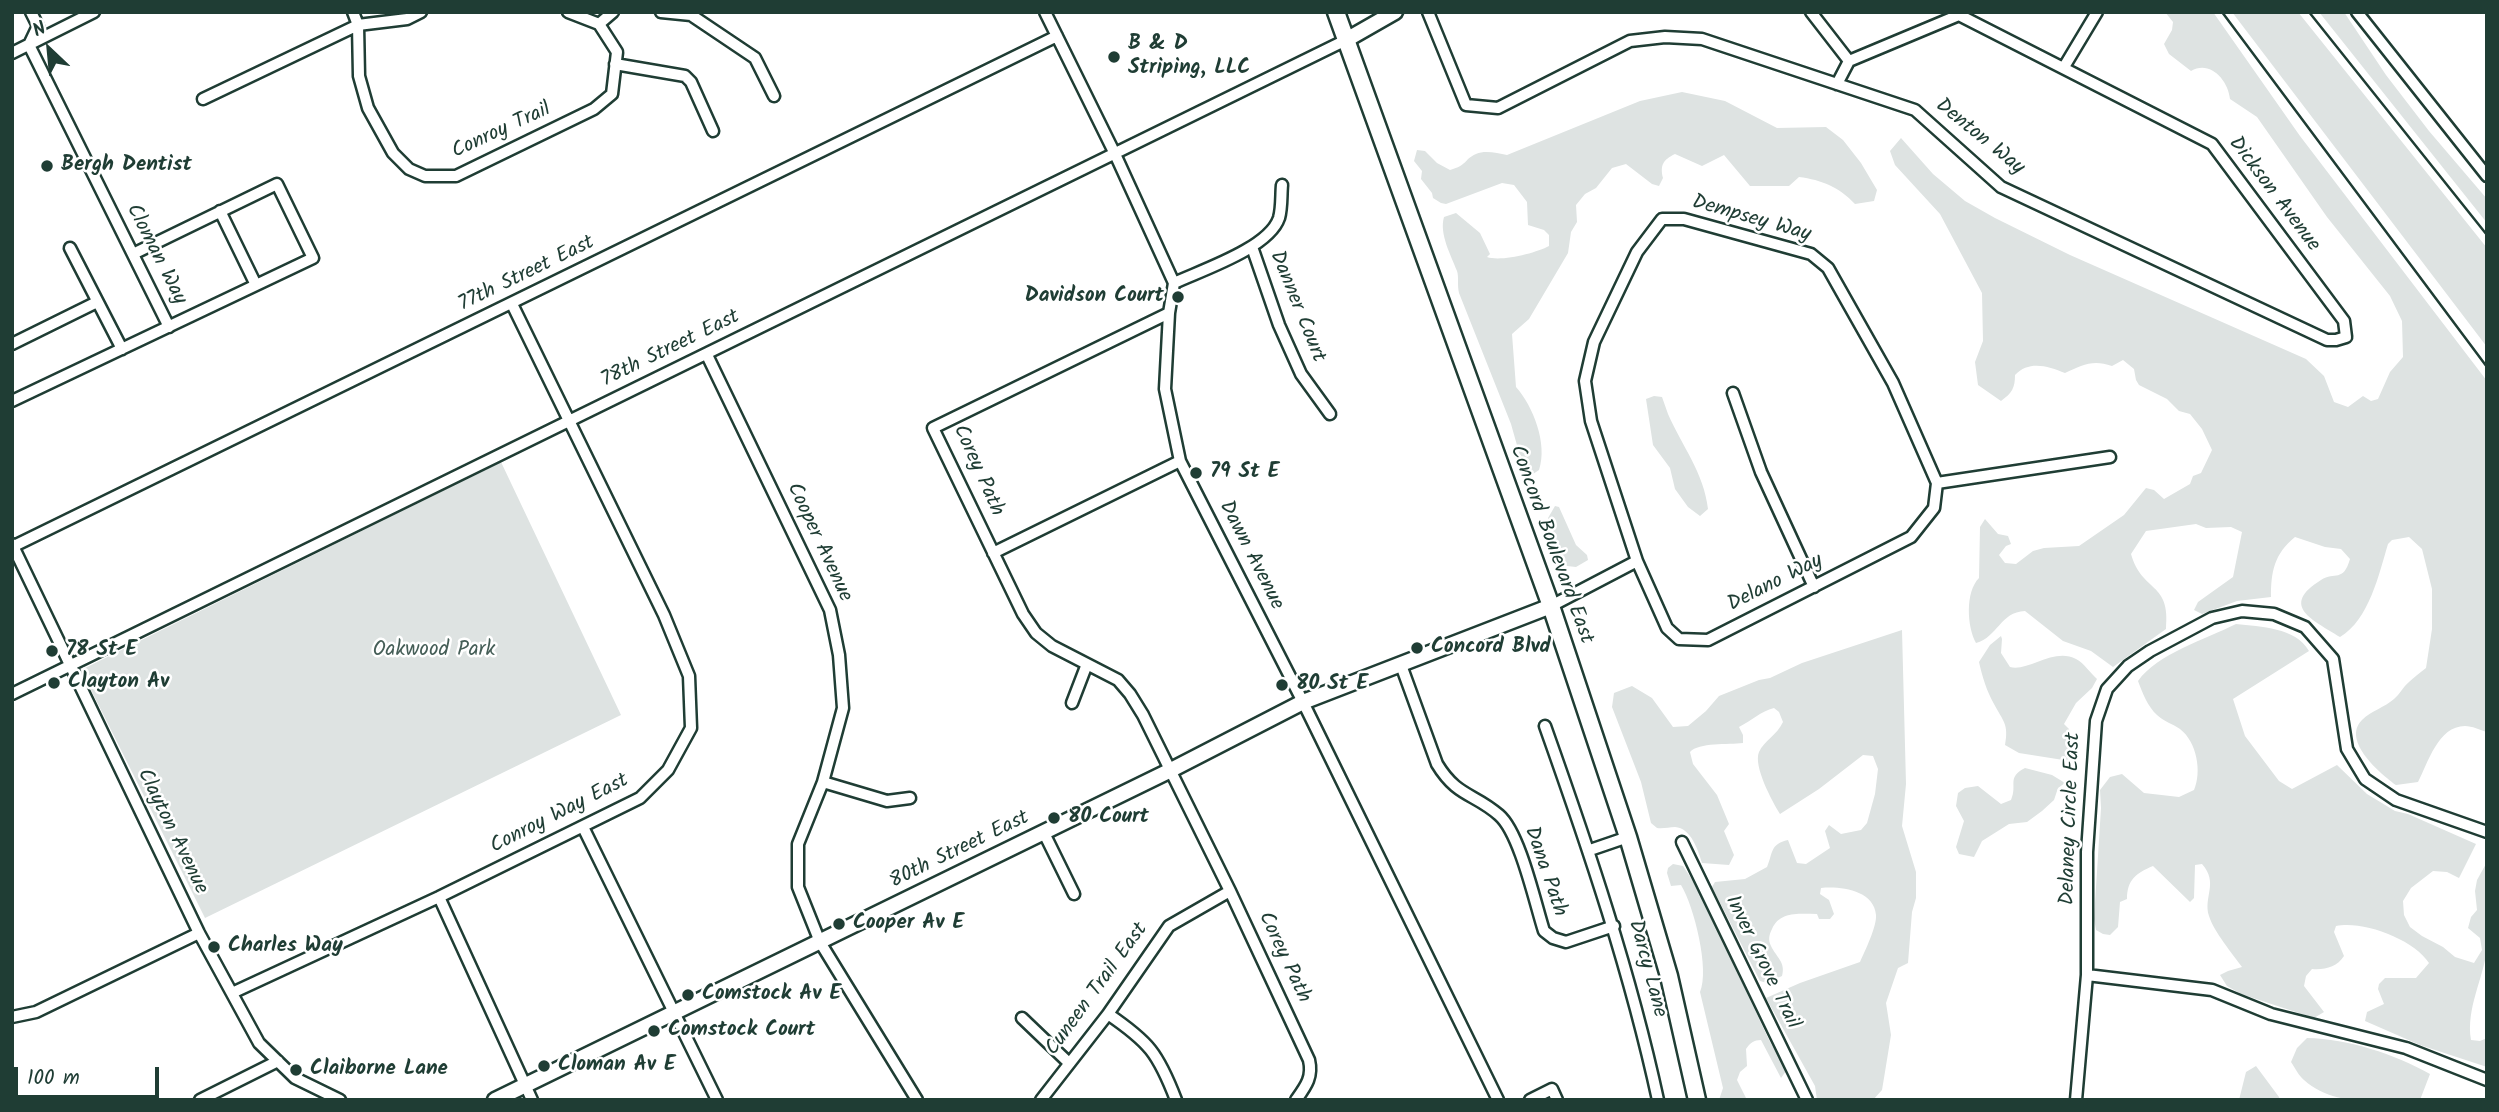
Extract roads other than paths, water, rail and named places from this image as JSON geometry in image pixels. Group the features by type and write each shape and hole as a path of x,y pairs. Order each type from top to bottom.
{"main road":[{"name":"Concord Boulevard East","path":"1336,12 1551,606 1628,837 1669,976 1697,1100"}],"street":[{"path":"29,45 38,26 31,12"},
{"path":"12,53 94,12"},
{"name":"Conroy Trail","path":"353,12 358,25 359,76 368,108 393,153 409,169 425,176 456,176 594,109 612,94 617,52 599,24"},
{"path":"203,99 358,25 407,19 421,12"},
{"path":"568,12 599,24 613,12"},
{"path":"661,12 691,15 755,58 774,96"},
{"path":"1045,12 1174,283 1252,247 1268,234 1279,219 1282,185"},
{"path":"1346,40 1395,12"},
{"path":"1811,12 1849,61"},
{"path":"1837,84 1849,61 1959,15 2064,67 2097,12"},
{"path":"2357,12 2487,176"},
{"name":"Denton Way","path":"1431,13 1466,105 1498,108 1630,41 1665,37 1702,39 1914,110 2001,187 2327,340 2346,337"},
{"name":"77th Street East","path":"13,545 1057,36"},
{"name":"78th Street East","path":"12,694 1346,40"},
{"name":"Cloman Way","path":"29,45 169,327"},
{"path":"615,64 685,76 691,82 713,131"},
{"name":"Dickson Avenue","path":"2064,67 2212,144 2344,321 2346,337"},
{"path":"12,401 313,258 277,184 133,254"},
{"path":"220,211 256,285"},
{"name":"Dempsey Way","path":"1637,561 1591,421 1585,381 1594,342 1637,252 1662,219 1684,219 1811,254 1828,268 1893,383 1937,483"},
{"name":"Danner Court","path":"1252,247 1279,325 1301,374 1330,414"},
{"path":"70,248 122,349"},
{"name":"Dawn Avenue","path":"1174,283 1169,313 1165,389 1180,461 1303,702 1498,1100"},
{"path":"12,344 97,302"},
{"name":"Conroy Way East","path":"232,993 439,897 640,798 668,770 691,728 689,676 664,615 512,304"},
{"name":"Corey Path","path":"1169,313 933,428 1023,614 1036,633 1052,646 1118,680 1130,694 1230,891 1310,1060 1312,1071 1307,1085 1296,1100"},
{"name":"Cooper Avenue","path":"707,355 830,610 839,655 843,708 823,782 798,844 798,887 820,942 917,1100"},
{"path":"1733,393 1760,472 1814,587"},
{"path":"1937,483 2110,457"},
{"path":"993,554 1180,461"},
{"name":"Delano Way","path":"1637,561 1667,628 1679,639 1707,640 1911,537 1934,508 1937,483"},
{"name":"Clayton Avenue","path":"13,545 199,933 259,1043 295,1078 340,1100"},
{"name":"80th Street East","path":"495,1100 1044,833 1303,702 1551,606 1637,561"},
{"name":"Delaney Circle East","path":"2076,1100 2087,975 2087,852 2096,721 2106,689 2127,666 2150,651 2212,618 2242,611 2274,614 2305,627 2333,659 2347,749 2365,779 2396,800 2487,832"},
{"path":"1072,703 1087,664"},
{"name":"Dana Path","path":"1401,665 1437,764 1445,777 1459,791 1498,814 1513,832 1544,932 1566,942 1614,926"},
{"name":"Darcy Lane","path":"1545,726 1614,926 1643,1031 1658,1100"},
{"path":"823,782 887,801 910,798"},
{"path":"583,827 717,1100"},
{"path":"1044,833 1074,894"},
{"path":"1590,850 1628,837"},
{"name":"Inver Grove Trail","path":"1682,842 1807,1100"},
{"name":"Cuneen Trail East","path":"1041,1100 1108,1014 1169,926 1230,891"},
{"path":"439,897 532,1100"},
{"path":"12,1017 36,1012 199,933"},
{"path":"2087,975 2213,990 2271,1014 2406,1048 2487,1080"},
{"path":"1108,1014 1140,1035 1163,1065 1176,1100"},
{"path":"1022,1018 1069,1063"},
{"path":"200,1100 278,1061"},
{"path":"1530,1100 1552,1089 1557,1100"}],"railway":[{"path":"2222,12 2487,367"},
{"path":"2309,12 2487,235"}],"place":[{"name":"B & D Striping, LLC","path":"1114,57"},
{"name":"Bergh Dentist","path":"47,166"},
{"name":"Davidson Court","path":"1178,297"},
{"name":"79 St E","path":"1196,473"},
{"name":"Concord Blvd","path":"1417,648"},
{"name":"78 St E","path":"52,651"},
{"name":"Clayton Av","path":"54,683"},
{"name":"80 St E","path":"1282,685"},
{"name":"80 Court","path":"1054,818"},
{"name":"Cooper Av E","path":"839,924"},
{"name":"Charles Way","path":"214,947"},
{"name":"Comstock Av E","path":"688,995"},
{"name":"Comstock Court","path":"654,1031"},
{"name":"Cloman Av E","path":"544,1066"},
{"name":"Claiborne Lane","path":"296,1070"}],"park label":[{"name":"Oakwood Park","path":"434,651"}]}
